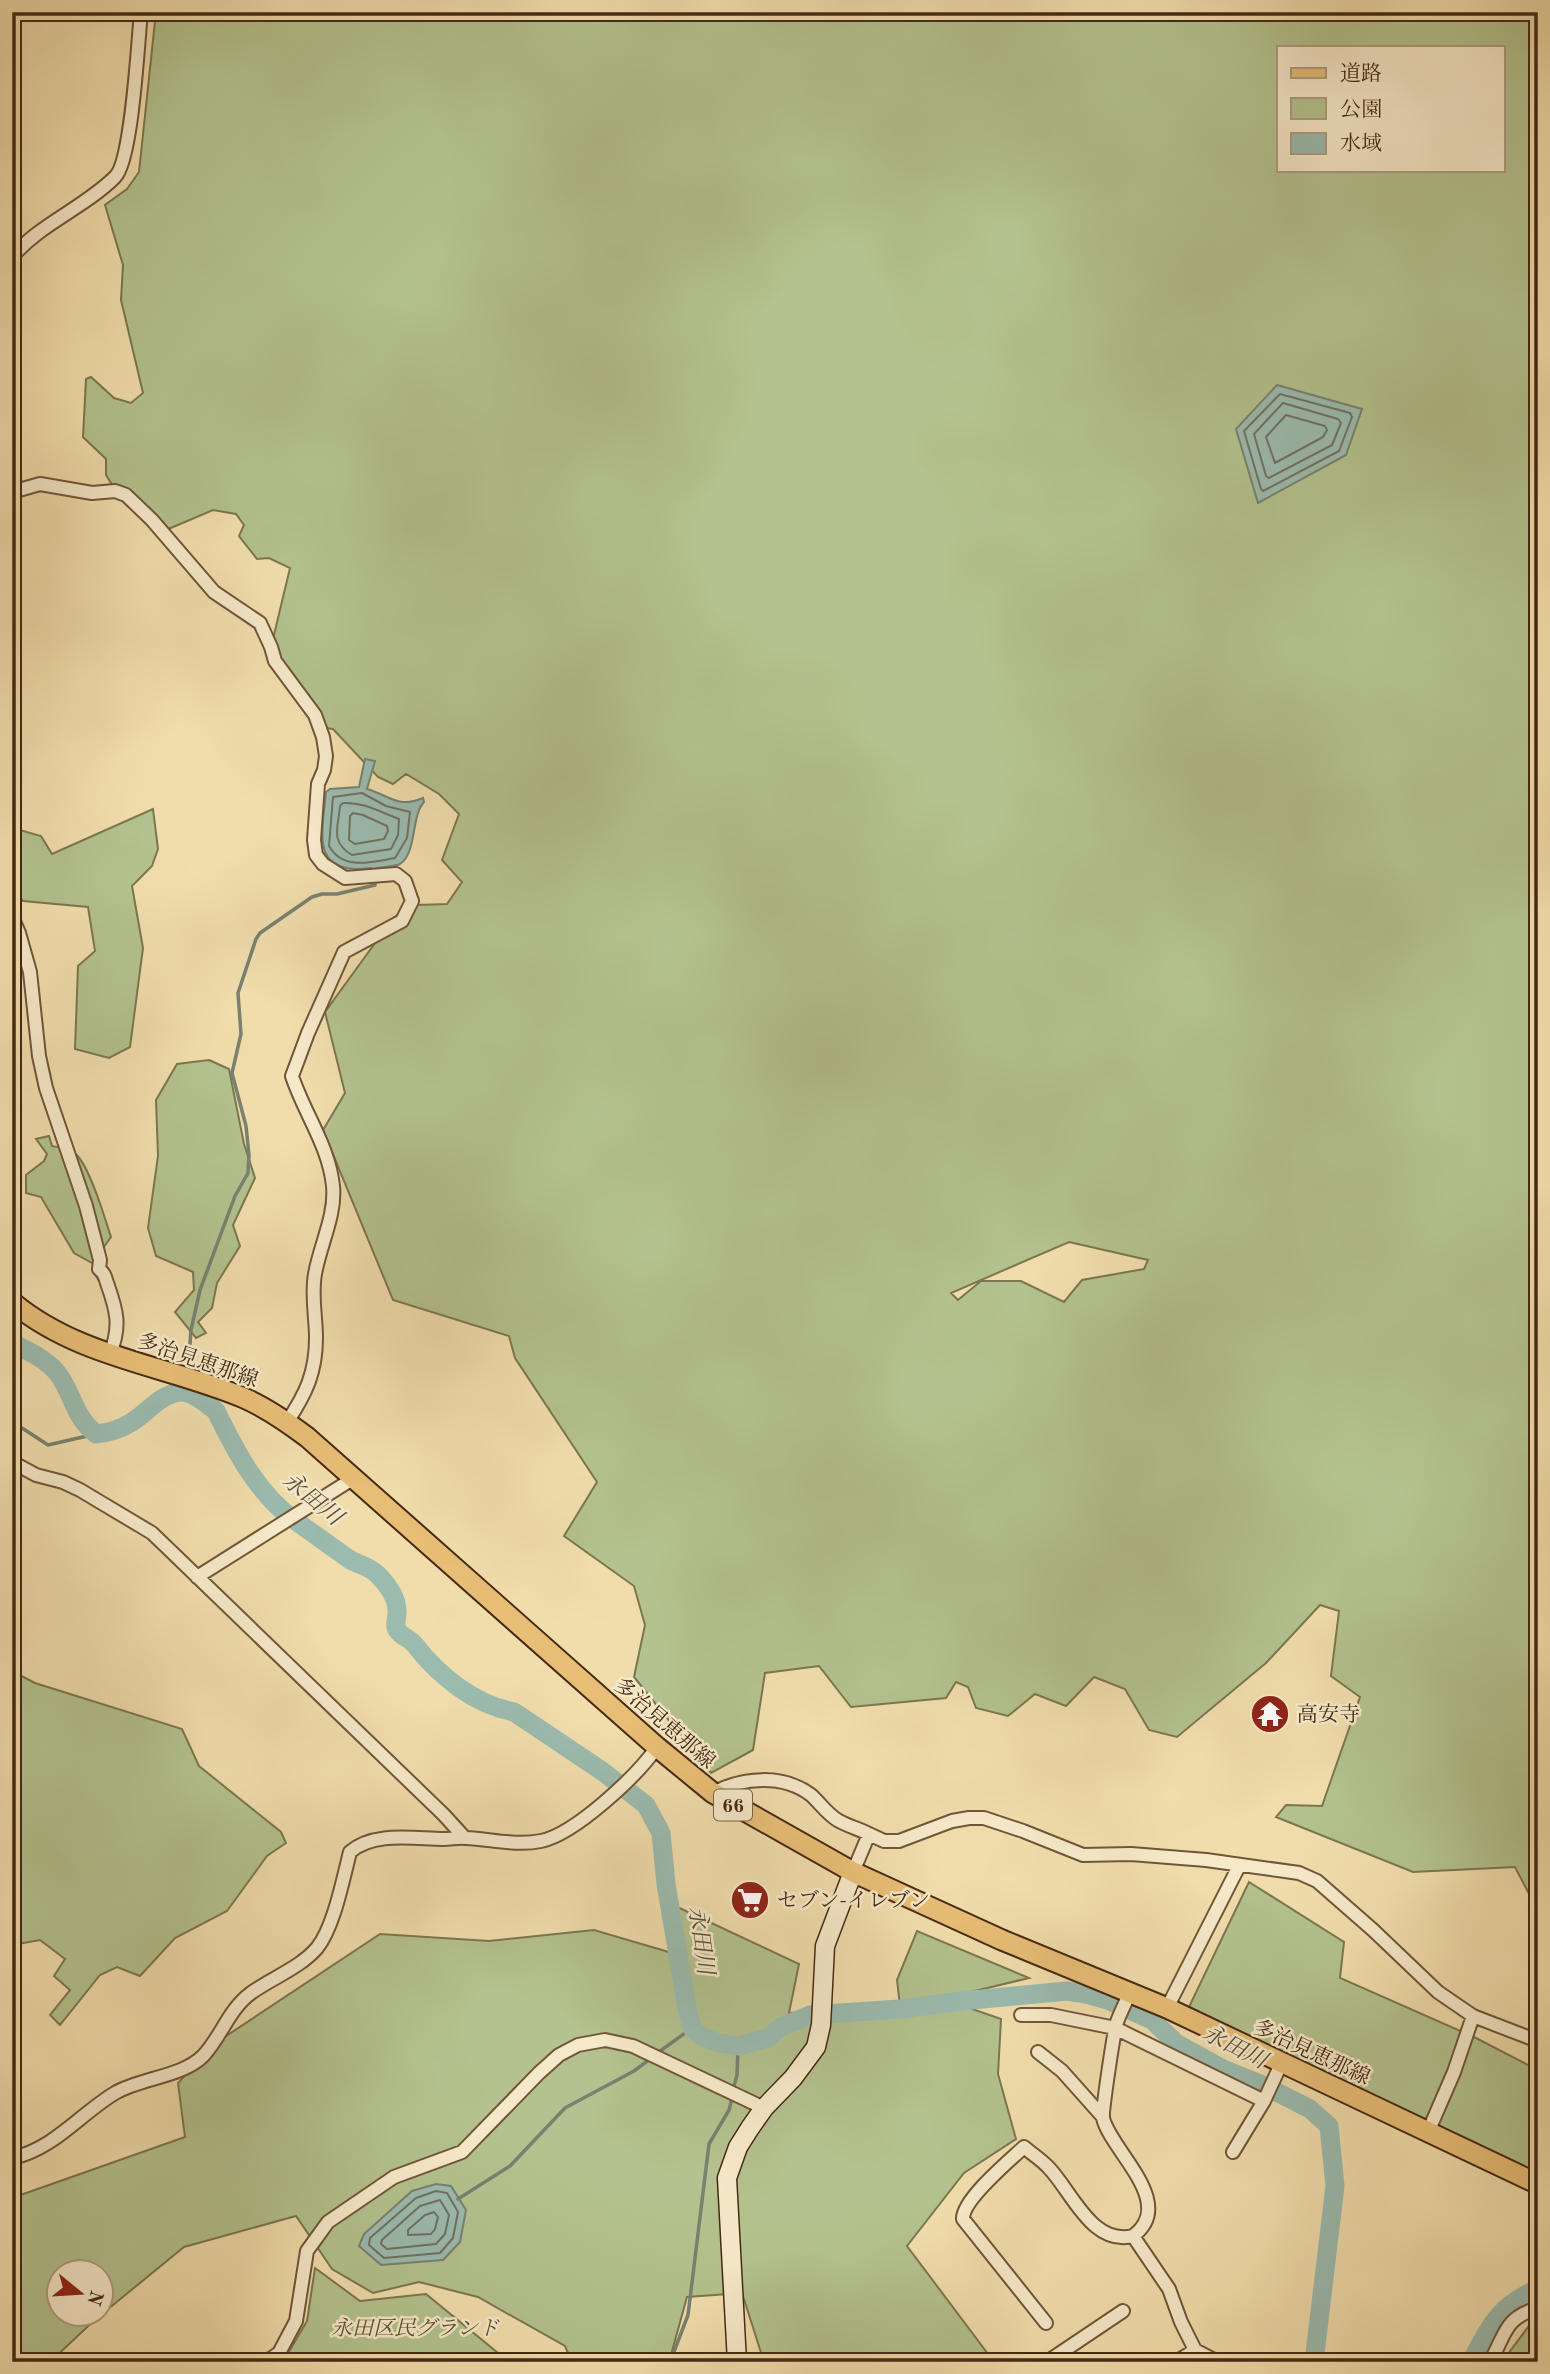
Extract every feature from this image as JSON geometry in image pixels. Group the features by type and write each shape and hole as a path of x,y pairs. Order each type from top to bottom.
{"main road":[{"name":"多治見恵那線","path":"12,1302 52,1330 110,1354 243,1398 287,1422 713,1793 853,1872 1002,1940 1129,1995 1167,2008 1280,2066 1538,2184"}],"street":[{"path":"12,257 37,233 118,175 126,149 131,117 141,12"},
{"path":"12,492 40,484 92,494 115,491 126,495 152,520 214,592 260,624 275,662 315,715 323,737 326,756 318,784 314,840 316,855 323,864 345,878 396,874 405,881 412,901 402,920 344,952 308,1032 292,1076 324,1149 331,1174 333,1196 315,1273 314,1365 307,1390 287,1422"},
{"path":"12,918 30,972 38,1056 46,1088 86,1206 100,1260 99,1269 104,1272 115,1303 117,1335 110,1354"},
{"path":"12,1462 36,1475 80,1490 152,1533 464,1837"},
{"path":"197,1577 354,1478"},
{"path":"12,2158 36,2151 115,2093 173,2072 203,2056 236,2007 249,1994 317,1949 337,1903 350,1852 356,1847 375,1840 464,1837 522,1843 544,1840 564,1832 628,1782 657,1747"},
{"path":"713,1793 725,1786 772,1779 811,1796 839,1821 884,1841 899,1841 952,1821 984,1818 1083,1855 1131,1854 1206,1860 1298,1873 1310,1877 1373,1930 1438,1992 1473,2015 1538,2041"},
{"path":"737,2362 727,2178 738,2147 764,2108 793,2078 816,2047 821,2025 825,1946 869,1834"},
{"path":"1167,2008 1239,1866"},
{"path":"1103,2117 1116,2025 1129,1995"},
{"path":"1021,2015 1051,2015 1116,2025 1265,2098"},
{"path":"1429,2132 1454,2073 1473,2015"},
{"path":"266,2362 279,2353 296,2321 307,2251 328,2222 394,2177 462,2152 559,2055 578,2045 605,2040 634,2046 764,2108"},
{"path":"1038,2052 1062,2071 1103,2117 1146,2192 1148,2206 1141,2230 1133,2236 1123,2238 1109,2235 1093,2224 1049,2168 1024,2147 969,2203 963,2211 963,2219 1046,2323"},
{"path":"1233,2152 1265,2098 1280,2066"},
{"path":"1133,2236 1170,2289 1181,2322 1195,2350 1218,2362"},
{"path":"1490,2362 1505,2330 1519,2314 1538,2308"},
{"path":"1047,2362 1123,2311"},
{"path":"1176,2362 1195,2350"}],"green space":[{"path":"156,12 1538,12 1538,1911 1515,1867 1413,1872 1276,1817 1286,1805 1322,1806 1360,1697 1331,1676 1339,1611 1320,1605 1266,1663 1177,1737 1149,1730 1125,1689 1094,1677 1066,1706 1035,1694 1008,1716 976,1708 968,1687 956,1682 946,1698 851,1707 819,1666 765,1673 753,1750 711,1773 634,1677 645,1625 634,1586 564,1536 597,1482 515,1358 509,1336 393,1300 323,1130 345,1093 325,1012 394,917 416,905 447,904 462,882 442,860 459,814 439,794 406,774 393,784 378,777 333,729 326,728 288,675 273,639 290,568 269,558 257,559 239,536 244,525 236,514 213,510 166,530 114,488 106,475 106,459 83,437 86,379 91,377 114,398 131,403 143,393 121,300 123,265 105,205 127,189 139,172","holes":["1069,1242 1148,1260 1144,1269 1082,1280 1064,1302 1021,1281 981,1281 958,1300 951,1293"]},
{"path":"153,809 158,849 152,866 132,886 143,948 130,1047 109,1058 75,1049 78,966 95,951 88,907 23,901 12,886 12,835 20,830 41,836 52,854"},
{"path":"209,1060 229,1069 244,1144 255,1178 233,1225 240,1246 217,1283 212,1308 198,1322 206,1333 196,1338 175,1312 194,1290 193,1272 156,1256 148,1228 158,1156 156,1100 177,1064"},
{"path":"49,1136 52,1146 73,1152 79,1157 100,1204 111,1237 92,1263 74,1253 41,1197 26,1193 26,1175 44,1161 47,1154 36,1139"},
{"path":"12,1671 35,1683 182,1729 199,1766 281,1832 286,1843 267,1856 227,1911 175,1938 140,1976 117,1967 100,1975 60,2025 50,2015 70,1990 54,1976 65,1959 40,1940 12,1945"},
{"path":"1249,1882 1344,1942 1340,1978 1474,2037 1538,2070 1538,2173 1402,2114 1189,2007"},
{"path":"673,1905 799,1964 789,2013 900,2006 897,1980 917,1931 1029,1978 921,2004 955,2003 1001,2019 998,2074 1016,2139 964,2173 907,2246 994,2362 764,2362 742,2293 687,2297 669,2362 572,2362 565,2346 478,2297 419,2282 373,2293 332,2269 296,2216 184,2247 116,2303 116,2258 46,2258 46,2328 86,2328 50,2362 12,2362 12,2198 185,2137 178,2083 211,2046 380,1934 489,1941 594,1930 679,1957"},
{"name":"永田区民グランド","path":"315,2268 360,2301 426,2294 509,2362 283,2362 307,2321"},
{"path":"1531,2323 1538,2330 1538,2362 1502,2362"}],"water":[{"path":"1277,385 1362,409 1346,455 1258,503 1236,429"},
{"path":"365,759 375,761 367,789 400,802 423,798 424,802 417,816 412,843 405,859 400,864 377,868 377,872 372,873 371,868 351,869 329,859 322,837 326,792 330,789 359,787"},
{"path":"436,2184 451,2186 466,2210 460,2242 443,2260 381,2265 359,2246 364,2234 412,2191"}],"waterway":[{"path":"188,1370 191,1330 200,1290 235,1196 248,1173 246,1126 232,1073 241,1034 238,993 256,939 260,933 312,897 375,885 376,878"},
{"name":"永田川","path":"12,1343 37,1356 54,1369 78,1413 96,1434 128,1424 169,1395 183,1392 205,1402 216,1411 249,1472 271,1499 297,1522 349,1559 371,1569 380,1578 397,1606 398,1631 446,1678 485,1703 514,1712 602,1771 646,1805 661,1833 666,1884 687,2008 692,2028 701,2036 715,2042 738,2046 768,2038 781,2027 810,2015 900,2009 1067,1991 1110,2001 1152,2020 1176,2043 1223,2069 1310,2109 1329,2126 1335,2186 1314,2362"},
{"path":"12,1425 22,1428 48,1445 96,1434"},
{"path":"656,2054 692,2028"},
{"path":"733,2090 737,2075 738,2046"},
{"path":"458,2199 510,2166 565,2108 634,2071 650,2059"},
{"path":"670,2362 688,2315 709,2144 729,2110 732,2098"},
{"name":"永田川","path":"1471,2362 1490,2328 1504,2310 1538,2289"}],"place":[{"name":"高安寺","path":"1270,1714"},
{"name":"セブン-イレブン","path":"750,1900"}]}
